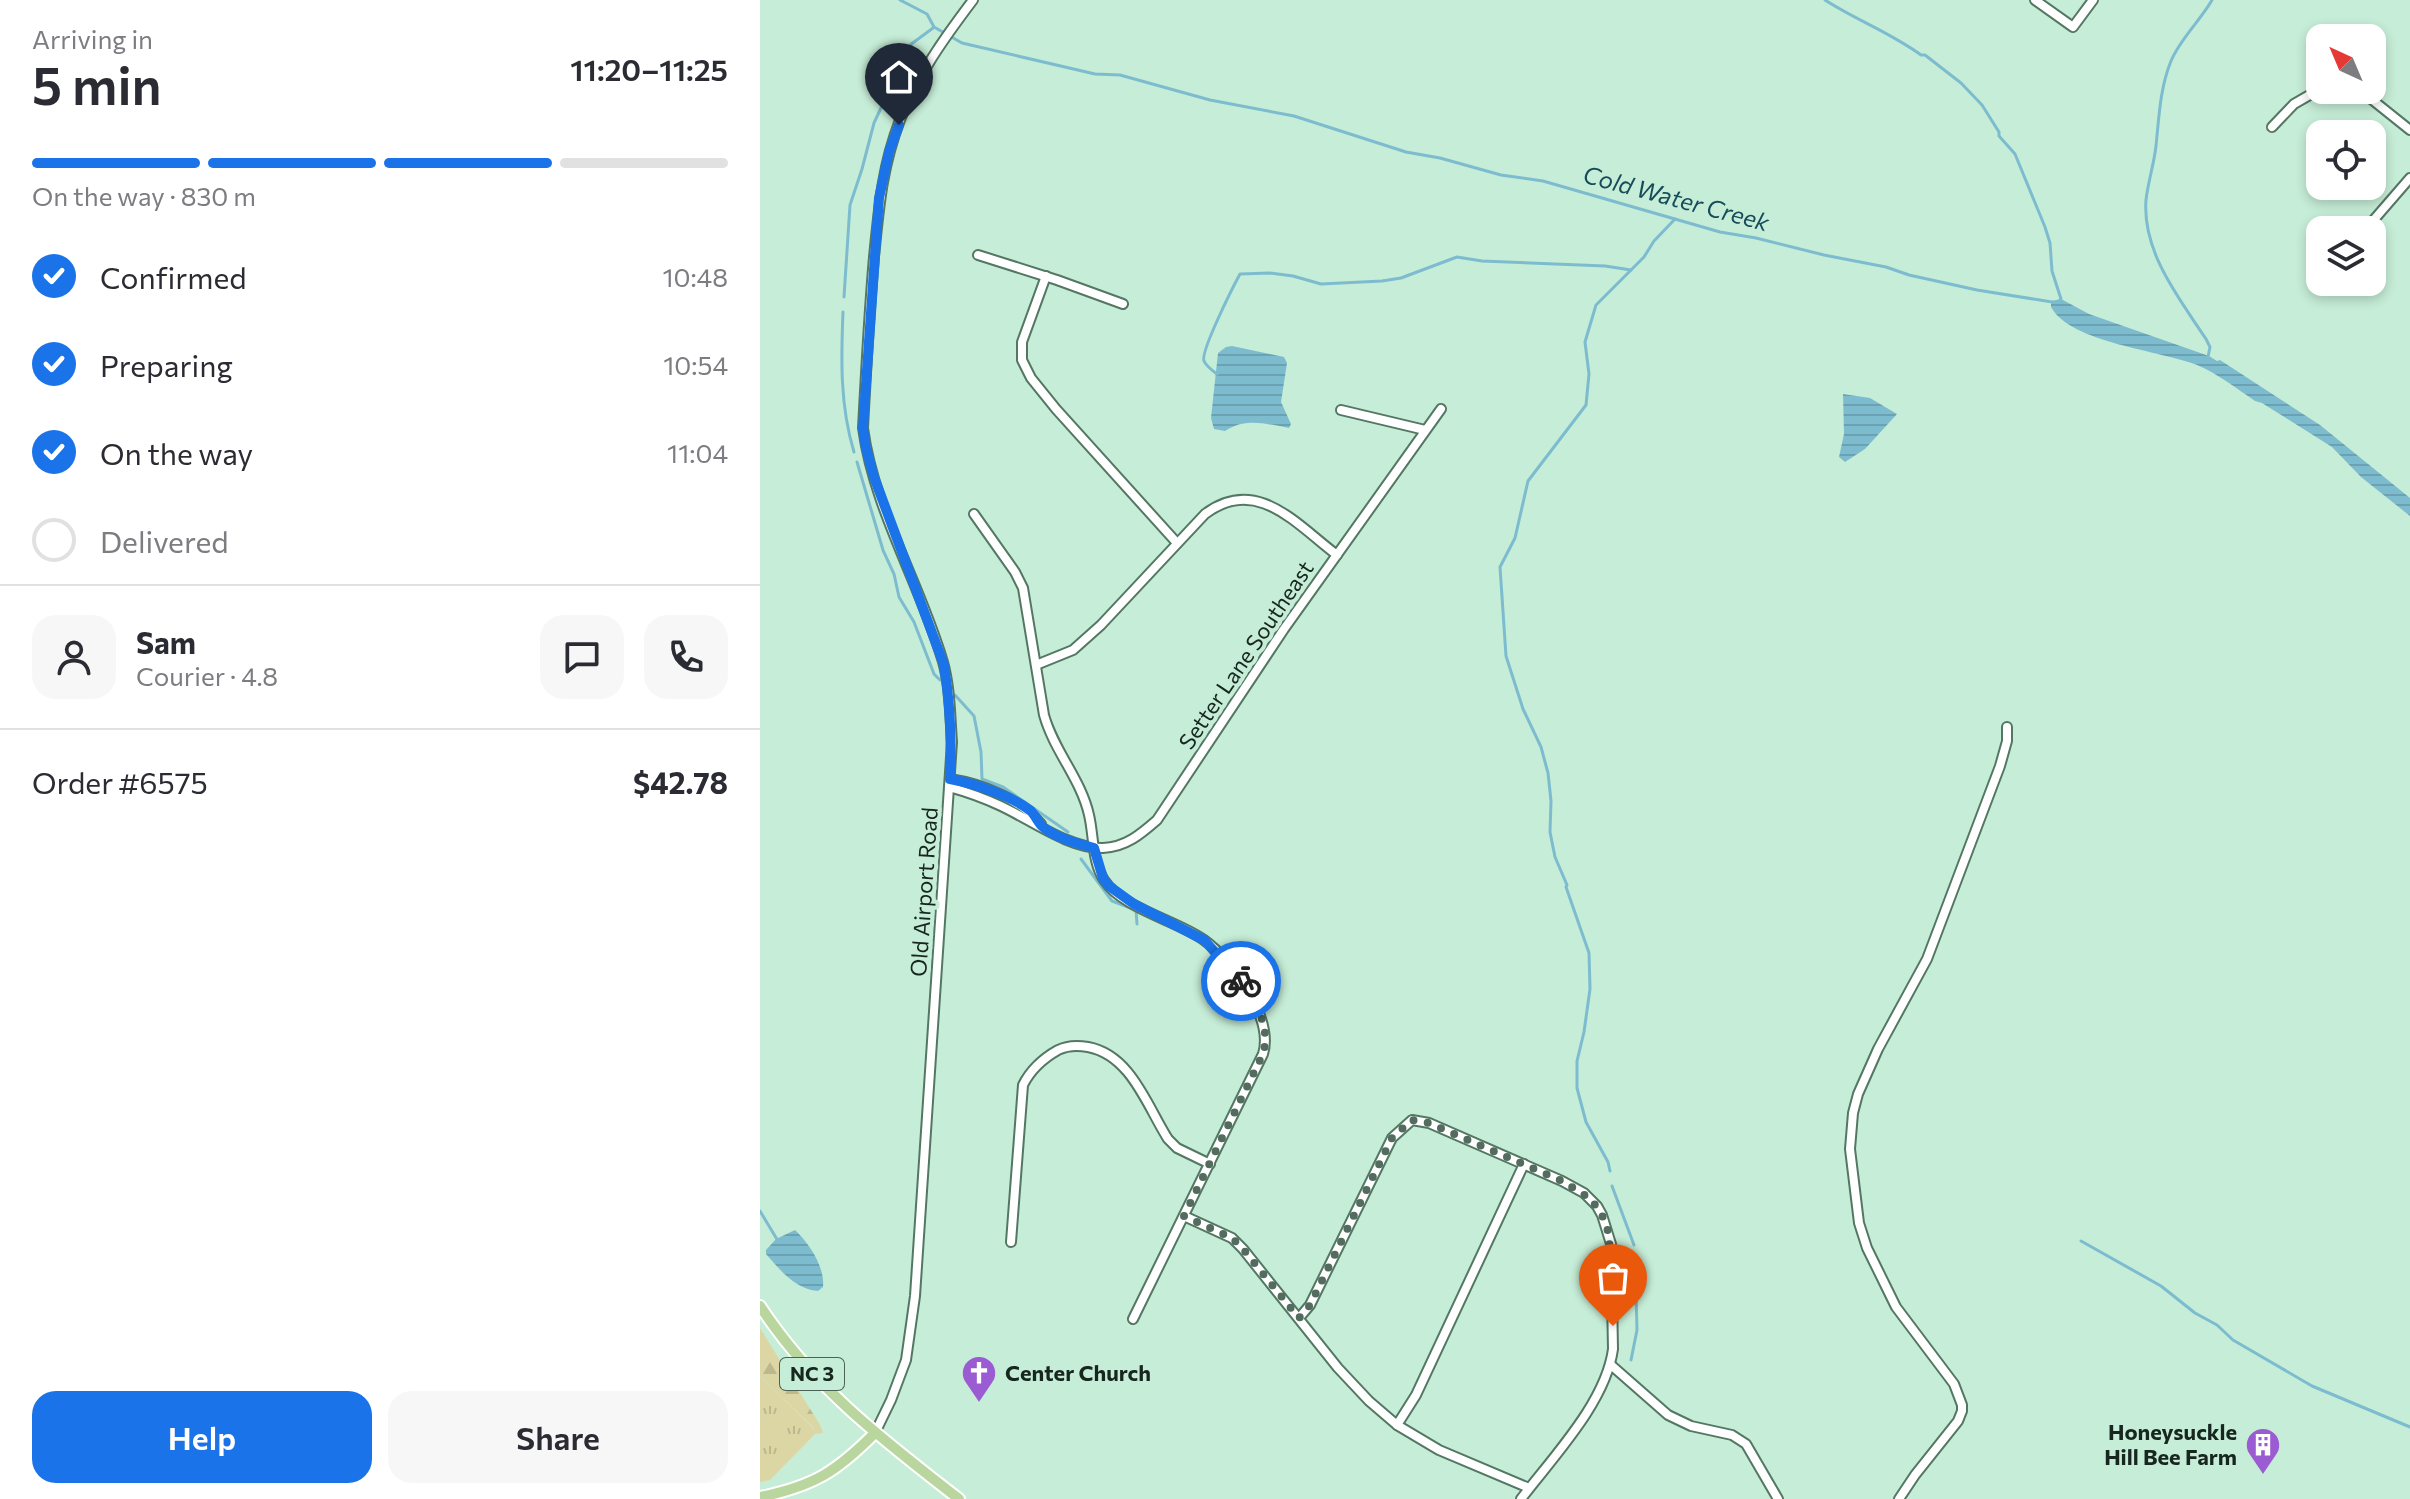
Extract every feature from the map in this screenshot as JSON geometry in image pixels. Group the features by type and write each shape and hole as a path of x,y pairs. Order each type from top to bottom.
{"main road":[{"name":"NC 3","path":"760,1306 816,1379 875,1433 959,1499"},
{"path":"760,1497 792,1491 826,1475 849,1460 875,1433"}],"street":[{"name":"Old Airport Road","path":"875,1433 906,1360 915,1296 952,742 944,665 874,477 863,428 879,198 889,152 915,88 973,0"},
{"path":"2035,0 2073,27 2093,0"},
{"path":"2272,127 2294,104 2306,97"},
{"path":"2378,104 2410,130"},
{"path":"2377,216 2410,178"},
{"path":"978,255 1123,304"},
{"path":"1046,276 1022,342 1022,360 1031,378 1056,409 1177,543"},
{"name":"Setter Lane Southeast","path":"1094,848 1120,845 1139,837 1157,820 1216,730 1441,409"},
{"path":"1341,410 1425,430"},
{"path":"1036,665 1073,650 1216,506 1245,500 1273,506 1337,555"},
{"path":"974,514 1023,588 1049,732 1084,797 1103,878 1134,904 1204,940 1242,984 1263,1019 1266,1044 1263,1054 1133,1319"},
{"path":"1899,1499 1958,1421 1962,1405 1954,1384 1896,1307 1867,1248 1852,1182 1850,1148 1853,1113 1878,1049 1927,959 2000,766 2007,741 2007,727"},
{"path":"950,783 966,781 1011,801 1030,811 1044,828 1071,842 1094,848"},
{"path":"1011,1242 1023,1085 1033,1069 1060,1049 1077,1045 1105,1051 1115,1058 1126,1070 1168,1139 1177,1148 1210,1164"},
{"path":"1299,1318 1310,1305 1392,1138 1412,1120 1429,1123 1584,1193 1602,1215 1611,1244 1611,1365 1599,1392 1521,1499"},
{"path":"1397,1425 1416,1395 1524,1164"},
{"path":"1184,1216 1232,1238 1338,1368 1397,1425 1439,1450 1529,1488"},
{"path":"1611,1365 1668,1415 1691,1426 1732,1435 1746,1444 1778,1499"}],"green space":[{"path":"760,1328 823,1433 815,1434 813,1427 760,1376"},
{"path":"760,1376 813,1428 815,1434 770,1480 760,1482"}],"water":[{"path":"2061,299 2089,314 2220,360 2320,425 2410,498 2410,516 2361,477 2332,447 2262,403 2197,365 2117,344 2077,329 2061,319 2051,307 2051,301"},
{"path":"1232,346 1284,357 1287,363 1281,402 1291,424 1289,428 1248,423 1225,431 1214,429 1211,418 1218,353"},
{"path":"1843,394 1870,398 1897,414 1865,449 1845,462 1839,457 1844,434"},
{"path":"795,1230 811,1248 819,1264 823,1287 818,1291 795,1283 766,1254 776,1239"}],"waterway":[{"name":"Cold Water Creek","path":"900,0 927,14 934,27 962,43 1095,74 1120,75 1210,100 1294,116 1406,152 1501,175 1543,181 1720,232 1886,267 1977,290 2052,302"},
{"path":"1825,0 1925,55 1961,83 1982,105 1999,136 2015,154 2045,227 2059,301"},
{"path":"2208,357 2210,347 2206,339 2174,291 2156,256 2146,219 2146,200 2167,71 2180,45 2212,0"},
{"path":"844,297 850,205 874,123 910,45 933,28"},
{"path":"1610,1171 1586,1122 1577,1088 1577,1061 1590,989 1589,953 1555,857 1550,832 1548,773 1541,747 1523,709 1506,656 1500,567 1515,538 1528,481 1586,405 1589,374 1585,342 1596,305 1644,257 1675,219"},
{"path":"1217,374 1205,363 1204,355 1240,274 1270,273 1321,284 1382,281 1401,278 1457,257 1631,270"},
{"path":"843,312 844,400 854,452"},
{"path":"857,462 899,597 914,622 934,674 940,680"},
{"path":"955,695 974,716 981,752 982,779 1003,787 1068,832"},
{"path":"1081,859 1112,901 1136,910 1137,924"},
{"path":"1612,1186 1634,1245"},
{"path":"760,1211 778,1241"},
{"path":"2081,1241 2161,1286 2195,1313 2217,1325 2233,1340 2312,1386 2410,1427"},
{"path":"1631,1360 1637,1330 1635,1257"}],"way so far":[{"path":"1241,981 1263,1019 1266,1044 1184,1216 1232,1238 1299,1318 1310,1305 1392,1138 1412,1120 1429,1123 1562,1181 1591,1199 1602,1215 1611,1244 1613,1326"}],"place":[{"name":"Center Church","path":"979,1404"},
{"name":"Honeysuckle Hill Bee Farm","path":"2263,1476"}],"route":[{"path":"899,125 889,152 879,198 863,428 874,477 944,665 952,742 950,779 966,781 1011,801 1030,811 1044,828 1071,842 1094,848 1103,878 1109,886 1134,904 1204,940 1241,981"}]}
